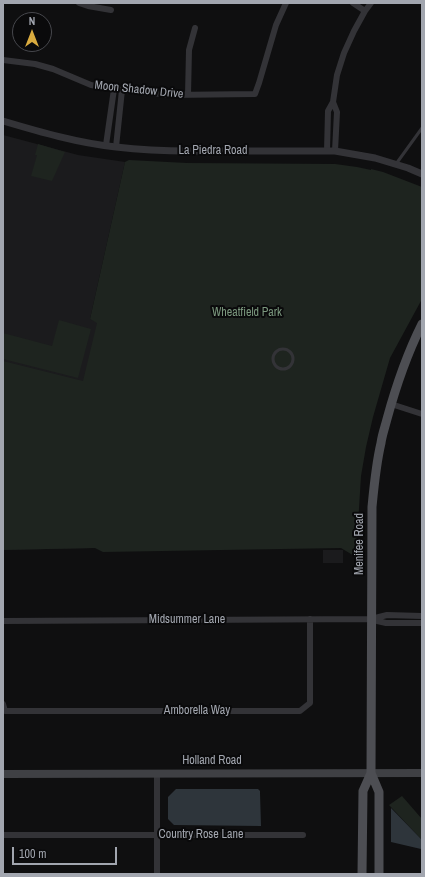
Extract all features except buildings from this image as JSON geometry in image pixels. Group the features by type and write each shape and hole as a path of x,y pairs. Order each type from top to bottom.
{"main road":[{"name":"Menifee Road","path":"378,874 379,792 371,773 372,507 381,442 391,404 412,343 422,324"},
{"name":"Menifee Road","path":"362,874 363,791 371,773"},
{"name":"Holland Road","path":"3,774 422,773"}],"street":[{"path":"79,3 111,10"},
{"name":"Moon Shadow Drive","path":"3,60 53,69 91,85 114,89 170,95 255,94 276,25 286,3"},
{"path":"353,3 365,11"},
{"path":"327,151 328,111 333,102 337,76 344,53 354,31 371,3"},
{"path":"188,95 189,50 194,28"},
{"path":"106,145 114,89"},
{"path":"116,147 122,90"},
{"path":"333,102 337,112 335,151"},
{"name":"La Piedra Road","path":"3,121 47,134 116,147 167,151 335,151 375,158 422,174"},
{"path":"391,404 422,414"},
{"path":"371,619 387,616 422,616"},
{"name":"Amborella Way","path":"3,704 5,710 300,710 310,703 310,619"},
{"path":"371,619 386,623 422,623"},
{"name":"Midsummer Lane","path":"3,621 371,619"},
{"path":"157,774 157,874"},
{"name":"Country Rose Lane","path":"3,835 302,835"}],"lane":[{"path":"396,164 422,128"},
{"path":"285,349 293,355 293,362 292,365 287,368 280,369 274,362 274,356 278,350 285,349"}],"shaded area":[{"path":"3,135 78,155 125,162 90,319 98,322 95,548 3,550"},
{"path":"323,550 343,550 343,563 323,563"},
{"path":"176,789 258,789 260,791 261,826 174,825 168,819 168,797"},
{"path":"391,808 422,840 421,849 391,842"}],"green space":[{"path":"38,144 65,152 52,181 31,176 37,155 35,155"},
{"name":"Wheatfield Park","path":"129,160 187,163 335,164 383,172 422,187 422,299 390,358 373,417 361,476 356,557 341,548 103,552 95,548 3,550 3,361 83,381 97,323 90,319 125,162"},
{"path":"59,320 91,329 78,378 3,359 3,333 52,346"},
{"path":"402,796 422,819 422,840 389,805"}]}
